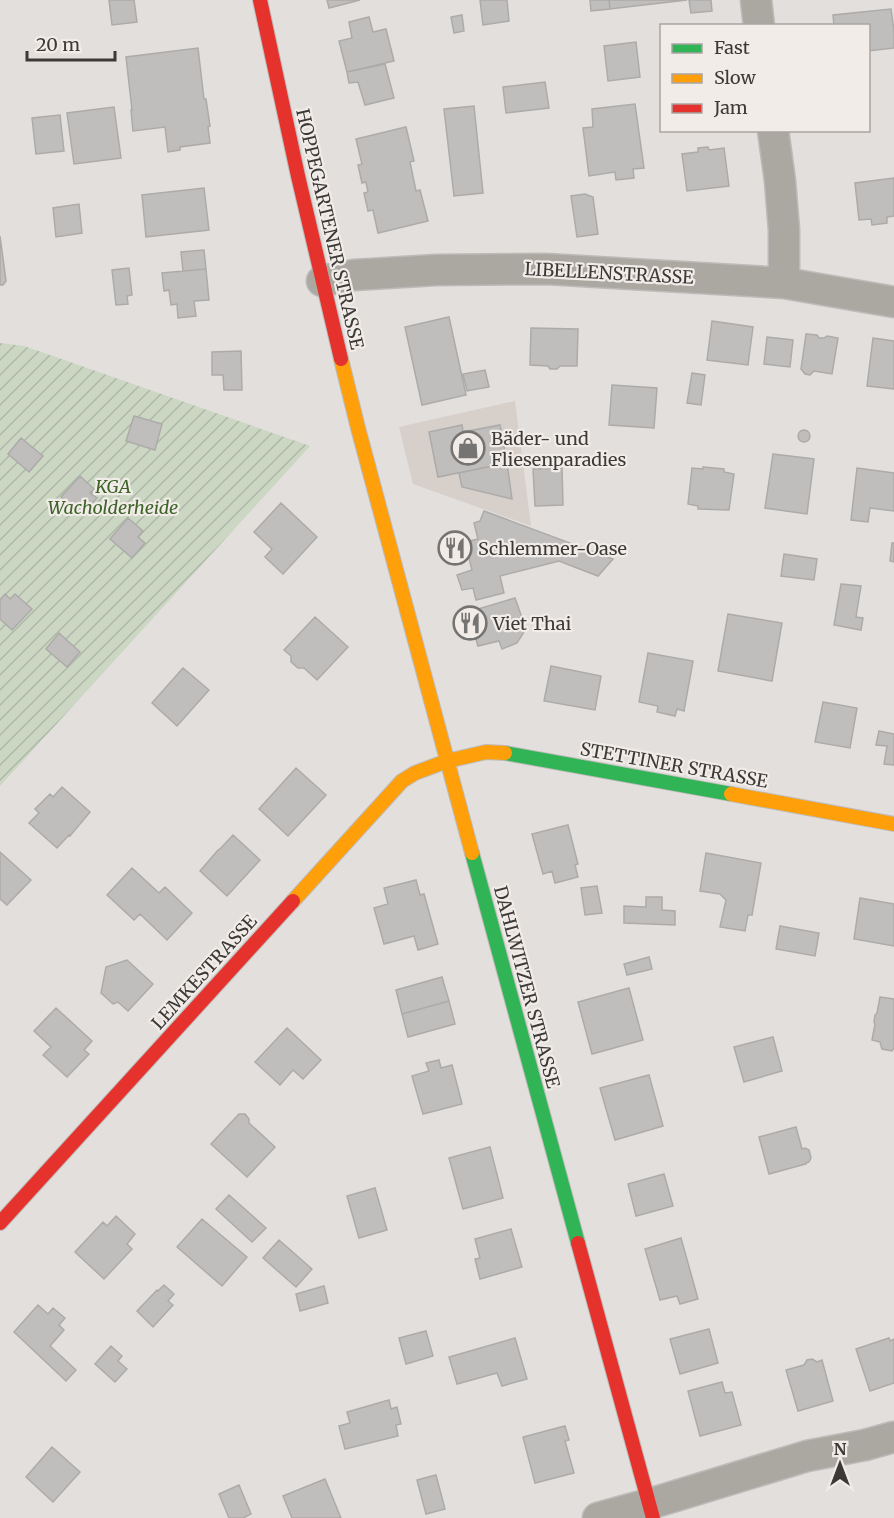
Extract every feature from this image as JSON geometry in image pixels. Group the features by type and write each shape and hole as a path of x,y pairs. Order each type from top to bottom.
{"main road":[{"name":"HOPPEGARTENER STRASSE","path":"260,0 322,281 367,465"},
{"name":"DAHLWITZER STRASSE","path":"367,465 651,1511"},
{"name":"STETTINER STRASSE","path":"447,761 486,752 510,753 894,824"},
{"name":"LEMKESTRASSE","path":"0,1223 402,781 415,772 447,761"}],"street":[{"path":"756,0 759,24"},
{"path":"773,132 784,230 784,283"},
{"name":"LIBELLENSTRASSE","path":"322,281 354,275 425,271 546,269 784,283 894,302"},
{"path":"598,1518 651,1511 807,1456 894,1437"}],"shaded area":[{"path":"515,401 531,526 413,484 399,427"}],"green space":[{"name":"KGA Wacholderheide","path":"0,343 24,346 310,446 0,786"}],"building":[{"path":"109,0 134,0 137,22 112,25"},
{"path":"327,0 360,0 329,8"},
{"path":"480,0 507,0 509,21 483,25"},
{"path":"590,0 609,0 610,9 591,11"},
{"path":"609,0 687,0 610,9"},
{"path":"689,0 711,0 712,11 691,13"},
{"path":"891,9 894,48 870,51 870,24 834,24 833,15"},
{"path":"462,15 464,31 454,33 451,17"},
{"path":"369,17 373,32 386,29 394,61 347,72 339,41 352,38 349,22"},
{"path":"636,42 640,77 608,81 604,46"},
{"path":"198,48 204,99 206,99 210,126 208,127 210,143 180,147 180,150 168,152 165,127 133,131 126,57"},
{"path":"385,64 394,98 365,105 358,82 349,83 347,72"},
{"path":"545,82 549,108 506,113 503,87"},
{"path":"635,104 644,168 633,169 634,178 616,180 615,172 589,176 583,128 593,127 592,109"},
{"path":"474,106 483,193 454,196 444,109"},
{"path":"114,107 121,158 74,164 67,113"},
{"path":"60,115 64,151 36,154 32,118"},
{"path":"406,127 414,161 410,162 416,191 420,190 428,221 378,233 373,210 368,211 364,193 368,192 366,182 362,183 358,165 362,164 356,139"},
{"path":"708,147 709,150 724,148 729,186 687,191 682,154 698,152 698,148"},
{"path":"894,178 894,216 887,217 887,223 872,225 871,219 859,220 855,183"},
{"path":"204,188 209,230 146,237 142,195"},
{"path":"585,194 593,197 598,234 577,237 571,196"},
{"path":"79,204 82,233 56,237 53,208"},
{"path":"0,236 6,281 3,285 0,285"},
{"path":"204,250 206,269 183,271 181,252"},
{"path":"129,268 132,295 127,296 128,304 116,305 112,270"},
{"path":"206,269 209,300 194,301 196,316 178,318 177,304 171,305 169,290 164,291 162,273"},
{"path":"449,317 466,395 422,405 405,327"},
{"path":"712,321 753,327 748,365 707,360"},
{"path":"531,328 578,329 577,366 560,366 557,369 550,369 548,366 530,365"},
{"path":"806,334 817,335 819,338 827,336 838,338 832,374 814,371 810,375 805,374 801,369"},
{"path":"767,337 793,340 790,367 764,364"},
{"path":"873,338 894,341 894,389 867,386"},
{"path":"241,351 242,390 224,390 223,375 212,375 212,352"},
{"path":"485,370 489,387 467,391 463,374"},
{"path":"692,373 705,375 701,405 687,403"},
{"path":"612,385 657,388 654,428 609,425"},
{"path":"134,416 162,424 155,450 126,441"},
{"name":"Bäder- und Fliesenparadies","path":"462,425 463,432 500,425 507,463 438,477 429,432"},
{"path":"806,430 810,436 806,442 802,442 798,434"},
{"path":"21,438 43,456 29,472 8,454"},
{"path":"773,454 814,459 807,514 765,508"},
{"path":"507,463 512,499 462,487 459,473"},
{"path":"703,467 724,469 724,472 734,474 729,510 698,509 698,506 688,504 692,468 703,469"},
{"path":"562,468 563,505 535,506 533,469"},
{"path":"857,468 894,473 894,511 870,508 868,522 851,520"},
{"path":"80,476 94,489 90,493 97,498 82,515 61,497"},
{"path":"281,503 317,537 283,574 265,557 272,549 254,532"},
{"path":"484,511 613,559 598,576 559,561 500,576 504,593 476,600 473,588 462,590 457,575 472,570 465,542 478,539 474,523 480,521"},
{"path":"128,518 143,531 138,537 145,543 132,558 110,539"},
{"path":"892,543 894,543 894,562 890,561"},
{"path":"784,554 817,559 814,580 781,576"},
{"path":"841,584 861,586 856,617 863,618 861,630 834,625"},
{"path":"5,594 10,599 15,594 32,609 12,630 0,619 0,600"},
{"path":"515,598 526,629 517,643 502,649 499,641 478,646 468,612"},
{"path":"728,614 782,623 772,681 718,671"},
{"path":"315,617 348,647 317,680 304,668 298,668 291,662 291,656 284,650"},
{"path":"59,633 80,652 67,667 46,649"},
{"path":"648,653 693,661 684,711 677,709 675,716 657,712 658,706 639,702"},
{"path":"551,666 601,676 595,710 544,701"},
{"path":"183,668 209,690 177,726 152,703"},
{"path":"823,702 857,708 850,748 815,742"},
{"path":"879,731 894,734 894,765 884,764 887,746 876,745"},
{"path":"296,768 326,795 288,836 259,809"},
{"path":"62,787 90,812 57,848 29,823 39,813 35,809 50,794 53,797"},
{"path":"568,825 578,864 575,865 578,877 555,883 552,871 543,874 532,834"},
{"path":"233,835 260,860 227,896 200,871"},
{"path":"0,852 31,880 7,905 0,899"},
{"path":"706,853 761,863 752,915 748,915 745,931 720,927 726,900 720,894 700,891"},
{"path":"132,868 159,893 165,887 192,913 167,940 140,914 134,920 107,895"},
{"path":"416,880 420,895 424,894 438,944 418,950 414,936 384,944 374,908 388,904 384,888"},
{"path":"597,886 602,913 585,915 581,888"},
{"path":"646,897 662,897 662,910 675,911 675,925 624,923 624,906 646,907"},
{"path":"860,898 894,904 894,946 854,939"},
{"path":"780,926 819,933 815,956 776,949"},
{"path":"649,957 652,969 627,975 624,964"},
{"path":"127,960 153,984 128,1011 118,1002 113,1004 101,993 106,967"},
{"path":"442,977 449,1001 402,1014 396,990"},
{"path":"629,988 643,1040 592,1054 578,1002"},
{"path":"880,997 894,999 894,1048 892,1051 882,1049 880,1042 872,1040"},
{"path":"449,1001 455,1024 408,1037 402,1014"},
{"path":"56,1008 92,1041 84,1050 89,1054 67,1077 43,1055 51,1047 34,1031"},
{"path":"287,1028 321,1060 303,1079 293,1070 280,1085 255,1062"},
{"path":"773,1037 782,1071 744,1082 734,1047"},
{"path":"439,1060 441,1068 452,1065 462,1104 423,1114 412,1076 429,1071 426,1063"},
{"path":"649,1075 663,1126 615,1140 600,1088"},
{"path":"239,1114 245,1114 249,1123 275,1147 247,1177 211,1144"},
{"path":"796,1127 802,1149 809,1150 811,1158 809,1162 769,1174 759,1137"},
{"path":"490,1147 503,1198 463,1209 449,1158"},
{"path":"664,1174 673,1206 636,1216 628,1184"},
{"path":"375,1188 387,1230 359,1238 347,1196"},
{"path":"229,1195 266,1228 252,1242 216,1209"},
{"path":"116,1216 135,1234 127,1244 132,1249 104,1279 75,1252 103,1222 107,1226"},
{"path":"202,1219 247,1257 222,1286 177,1247"},
{"path":"511,1229 522,1267 480,1279 475,1259 480,1258 475,1239"},
{"path":"681,1238 698,1299 680,1304 677,1296 660,1300 645,1249"},
{"path":"279,1240 312,1269 296,1287 263,1258"},
{"path":"164,1285 174,1294 168,1301 173,1305 153,1327 137,1311"},
{"path":"324,1286 328,1303 300,1311 296,1294"},
{"path":"38,1305 48,1314 53,1308 65,1318 59,1325 64,1330 50,1346 76,1370 66,1381 14,1332"},
{"path":"709,1329 718,1363 680,1374 670,1339"},
{"path":"426,1331 433,1356 406,1364 399,1338"},
{"path":"515,1338 527,1379 502,1386 497,1373 457,1384 449,1357"},
{"path":"889,1338 890,1341 894,1339 894,1383 870,1391 856,1349"},
{"path":"111,1346 122,1356 118,1361 127,1369 115,1382 95,1364"},
{"path":"812,1359 817,1362 822,1360 833,1401 798,1411 786,1370 804,1365 807,1360"},
{"path":"722,1382 725,1393 732,1392 741,1425 700,1436 688,1391"},
{"path":"389,1400 391,1409 397,1407 401,1424 396,1425 398,1436 345,1449 339,1426 350,1423 347,1412"},
{"path":"565,1426 569,1440 565,1441 574,1473 535,1483 523,1437"},
{"path":"52,1447 80,1472 53,1502 26,1477"},
{"path":"436,1475 445,1509 426,1514 417,1480"},
{"path":"325,1479 341,1518 292,1518 283,1496"},
{"path":"239,1485 251,1514 243,1518 229,1518 219,1494"}],"traffic: fast":[{"path":"505,753 731,794"},
{"path":"472,853 578,1243"}],"traffic: slow":[{"path":"341,359 472,853"},
{"path":"293,901 402,781 415,773 447,761 486,752 505,753"},
{"path":"731,794 894,824"}],"traffic: jam":[{"path":"260,0 341,359"},
{"path":"0,1223 293,901"},
{"path":"578,1243 653,1518"}],"place":[{"name":"Bäder- und Fliesenparadies","path":"468,448"},
{"name":"Schlemmer-Oase","path":"455,548"},
{"name":"Viet Thai","path":"470,623"}]}
